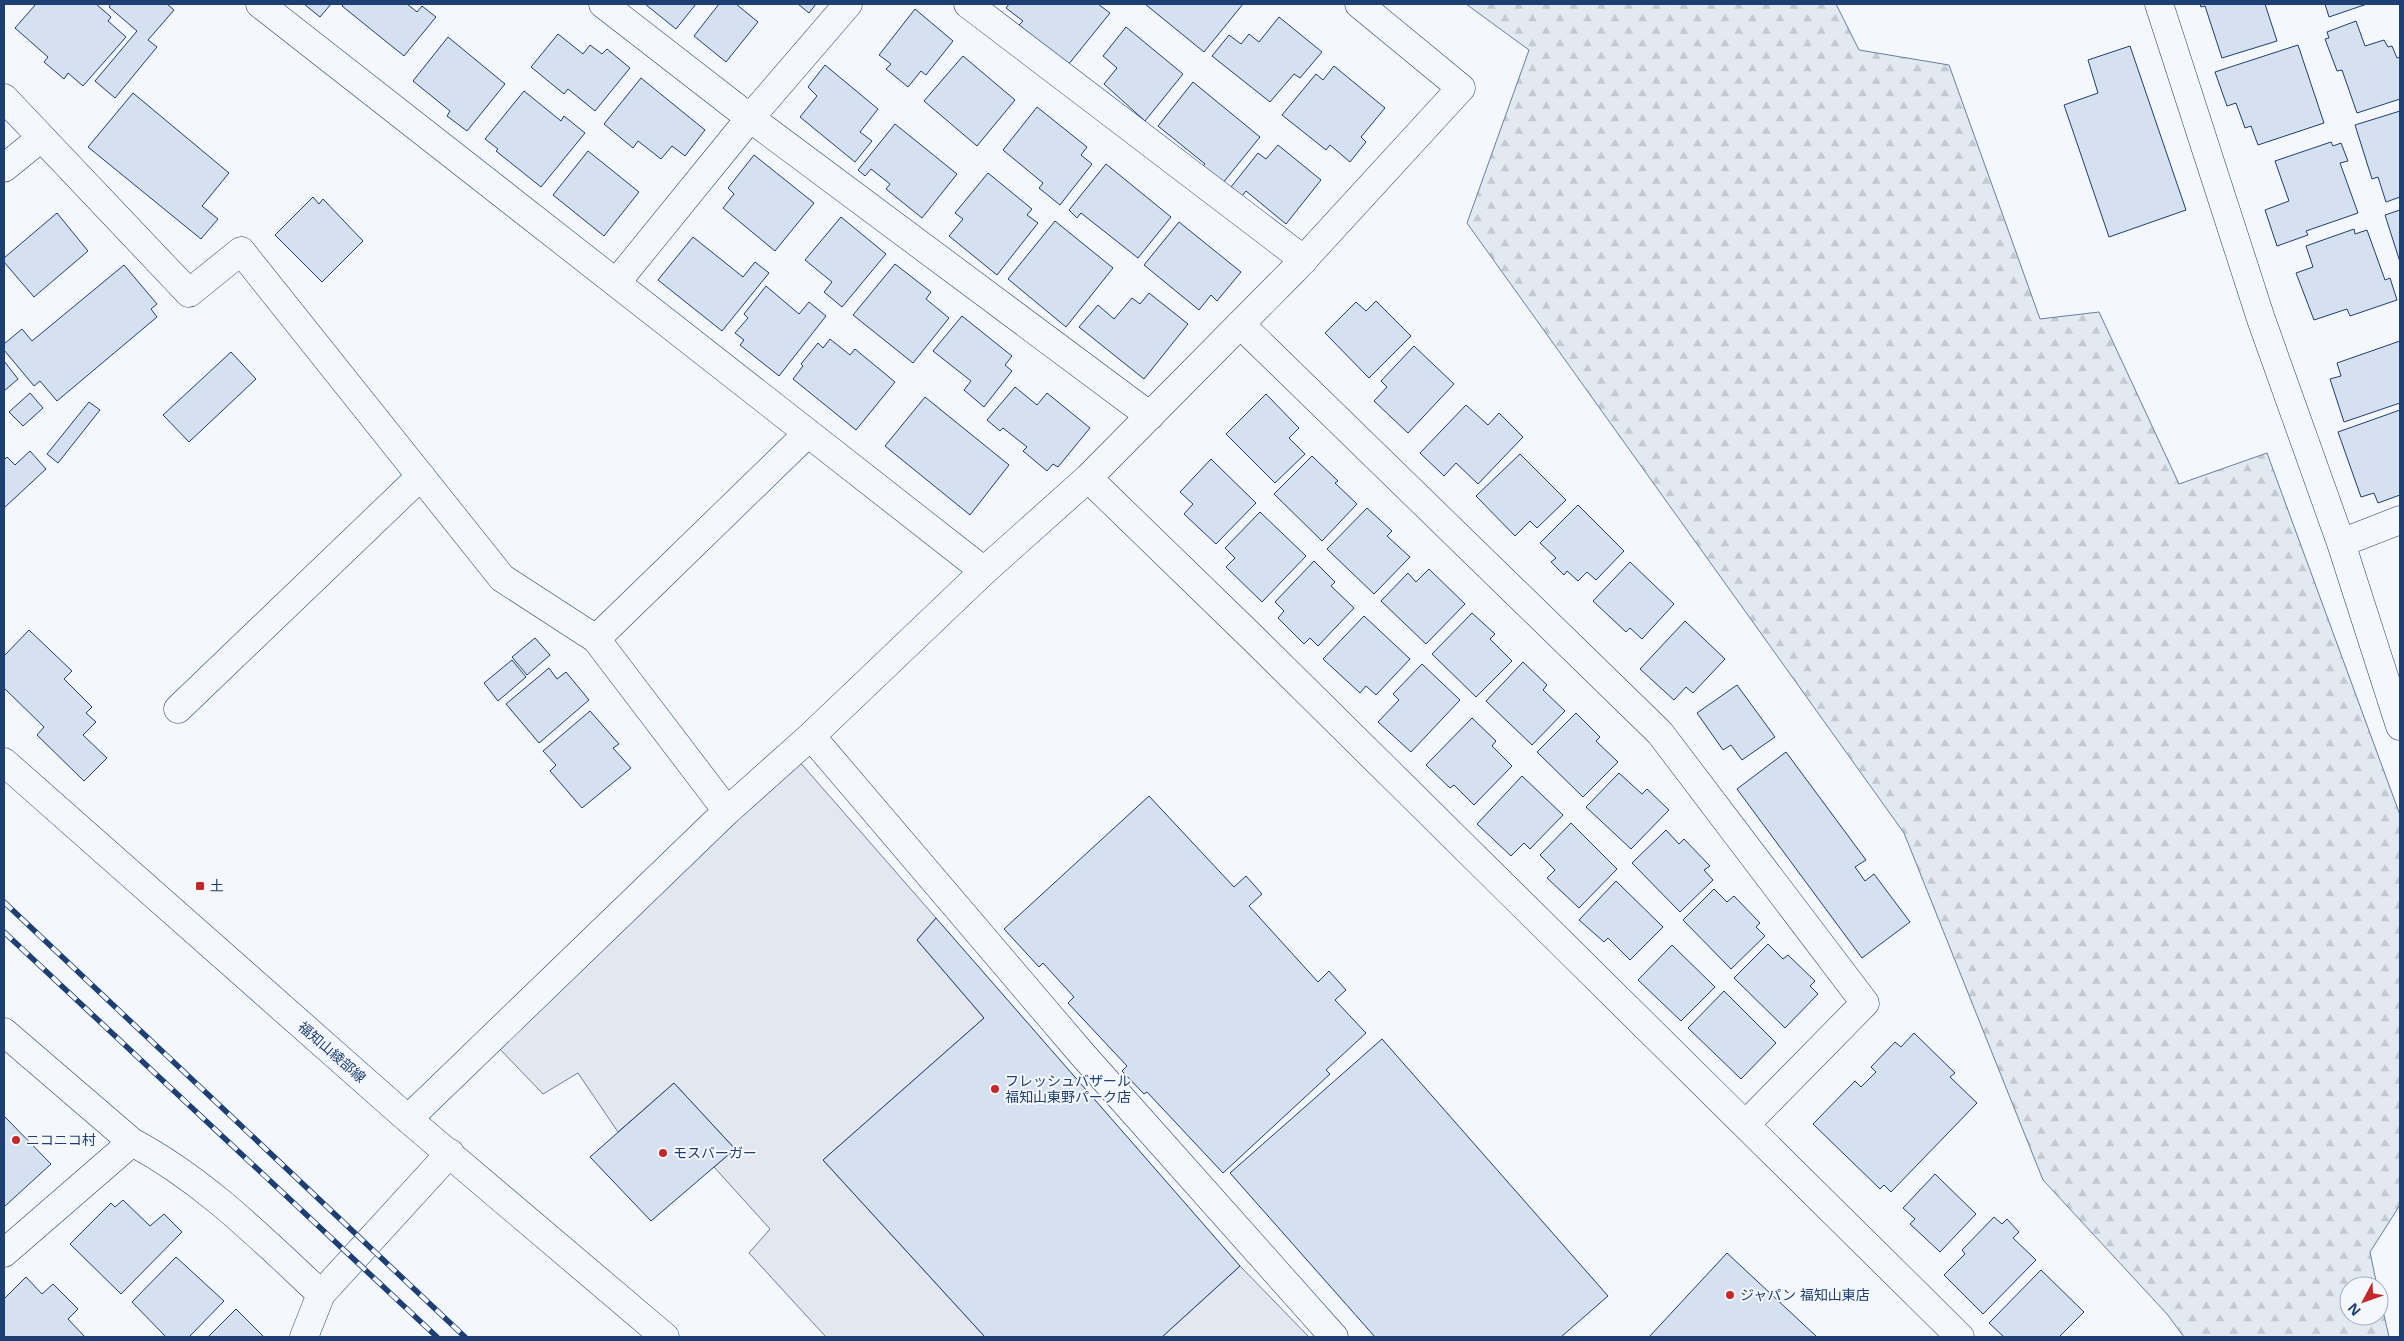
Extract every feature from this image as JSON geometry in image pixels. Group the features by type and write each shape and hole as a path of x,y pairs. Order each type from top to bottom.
{"street":[{"path":"260,4 984,571"},
{"path":"603,4 750,118 1150,416"},
{"path":"616,283 750,118 848,4"},
{"path":"968,4 1304,260"},
{"path":"408,1119 727,811 811,736 984,571 1088,478 1304,260 1461,88 1359,4"},
{"path":"2158,4 2260,319 2341,543 2400,726"},
{"path":"4,98 189,293 241,251 502,578 596,640 727,811"},
{"path":"4,168 41,138"},
{"path":"1240,324 1660,733 1865,1003 1746,1124"},
{"path":"596,640 808,433"},
{"path":"178,709 421,476"},
{"path":"1088,478 1746,1124 1960,1337"},
{"path":"2341,543 2400,520"},
{"path":"811,736 1082,1054 1334,1337"},
{"name":"福知山綾部線","path":"4,762 408,1119 665,1337"},
{"path":"4,1032 132,1142 157,1155 229,1208 321,1294"},
{"path":"4,1253 132,1142"},
{"path":"304,1337 321,1294 450,1153"}],"green space":[{"path":"1466,4 1836,4 1859,50 1949,65 2040,319 2099,312 2179,484 2267,453 2400,815 2400,1205 2370,1252 2375,1276 2339,1276 2339,1326 2386,1326 2389,1337 2184,1337 2167,1314 2043,1180 1904,833 1467,223 1529,50"}],"shaded area":[{"path":"798,760 936,918 917,940 984,1018 823,1160 985,1337 826,1337 749,1253 770,1229 714,1167 735,1149 674,1083 618,1132 578,1073 543,1094 495,1044"},
{"path":"1240,1266 1309,1337 1162,1337"}],"building":[{"path":"36,4 96,4 111,17 108,21 126,37 83,86 68,73 64,79 44,62 48,57 15,28"},
{"path":"111,4 167,4 174,10 148,40 157,47 115,98 95,81 137,31 109,7"},
{"path":"304,4 331,4 320,17"},
{"path":"344,4 407,4 417,12 422,6 436,17 404,56 342,6"},
{"path":"645,4 696,4 676,29"},
{"path":"719,4 736,4 758,22 726,62 694,36"},
{"path":"798,4 816,4 809,13"},
{"path":"1009,4 1098,4 1110,13 1068,65 1019,25 1023,21 1006,8"},
{"path":"1145,4 1243,4 1204,52"},
{"path":"2200,4 2265,4 2277,41 2222,58 2205,6 2201,7"},
{"path":"2325,4 2367,4 2329,17"},
{"path":"915,9 953,41 926,75 921,71 908,87 886,69 891,64 879,55"},
{"path":"1279,17 1322,52 1300,78 1294,74 1270,102 1212,56 1229,35 1241,44 1249,34 1259,42"},
{"path":"2356,21 2365,46 2384,40 2388,47 2392,46 2397,58 2400,57 2400,99 2357,113 2342,70 2337,71 2325,39 2329,38 2327,32"},
{"path":"1126,27 1183,74 1145,121 1104,84 1117,68 1103,56"},
{"path":"558,34 583,54 590,45 602,54 607,49 630,68 595,111 568,89 564,94 531,67"},
{"path":"448,37 505,84 467,131 447,116 450,111 413,81"},
{"path":"2298,45 2324,123 2258,145 2251,126 2245,128 2236,103 2227,106 2215,72"},
{"path":"2130,46 2186,210 2109,237 2064,105 2098,93 2088,60"},
{"path":"963,56 1015,100 977,146 924,101"},
{"path":"825,65 878,109 860,132 872,141 855,162 800,117 817,96 808,87"},
{"path":"1334,66 1385,108 1361,137 1366,142 1350,162 1330,145 1326,150 1282,115 1316,74 1323,80"},
{"path":"641,78 705,130 685,156 672,146 661,159 638,141 633,148 604,124"},
{"path":"1193,82 1260,137 1222,184 1202,167 1205,164 1158,126"},
{"path":"524,91 561,121 564,116 585,133 541,187 496,151 498,149 485,139"},
{"path":"133,93 229,173 202,206 218,219 201,239 88,147"},
{"path":"1037,107 1087,147 1081,155 1092,164 1060,205 1039,188 1043,183 1003,150"},
{"path":"2400,111 2400,197 2386,202 2378,177 2372,179 2355,125"},
{"path":"895,124 957,174 922,218 886,189 890,184 871,169 865,176 858,170"},
{"path":"2331,142 2333,146 2341,143 2348,161 2340,163 2358,213 2306,231 2308,235 2277,246 2265,210 2289,201 2275,161"},
{"path":"1278,145 1321,180 1286,224 1246,191 1242,196 1231,187 1258,153 1266,159"},
{"path":"588,151 639,192 604,236 553,195"},
{"path":"754,155 814,203 775,251 723,208 734,194 728,188"},
{"path":"1106,164 1171,217 1138,258 1081,213 1077,218 1069,210"},
{"path":"988,173 1032,209 1027,215 1038,223 997,275 949,236 963,219 955,213"},
{"path":"313,197 319,204 323,199 363,241 322,282 275,235"},
{"path":"2400,210 2400,262 2385,215"},
{"path":"57,213 88,251 34,297 4,262 4,258"},
{"path":"841,217 886,254 842,307 824,292 832,282 805,260"},
{"path":"1055,221 1113,268 1066,327 1008,279"},
{"path":"1179,222 1241,272 1217,301 1211,295 1199,310 1144,265"},
{"path":"2354,229 2355,234 2367,230 2385,280 2390,278 2397,300 2350,316 2347,309 2314,320 2296,273 2313,267 2306,246"},
{"path":"693,237 743,277 755,262 769,273 722,331 658,280"},
{"path":"895,264 931,292 926,299 949,318 913,363 853,315"},
{"path":"124,265 157,304 151,309 157,317 57,401 40,381 34,386 4,350 4,344 22,329 32,341"},
{"path":"766,286 799,314 809,302 826,316 779,376 740,345 744,340 735,333 748,318 744,314"},
{"path":"1149,293 1188,324 1144,379 1079,327 1098,305 1114,319 1132,298 1140,304"},
{"path":"1376,301 1411,336 1369,378 1325,333 1356,302 1366,311"},
{"path":"962,316 1012,356 1005,365 1012,371 984,407 964,390 971,381 933,351"},
{"path":"830,339 850,355 855,349 895,382 856,430 793,379 803,366 801,364 818,343 823,348"},
{"path":"2400,341 2400,403 2344,422 2330,379 2341,376 2337,363"},
{"path":"1414,346 1454,384 1408,433 1374,401 1387,387 1381,381"},
{"path":"231,352 256,379 189,442 163,415"},
{"path":"4,361 18,379 4,391"},
{"path":"1015,387 1037,405 1047,393 1090,428 1058,467 1053,464 1047,471 1023,451 1027,447 1003,428 1000,431 987,420"},
{"path":"30,393 43,408 23,426 9,412"},
{"path":"1266,394 1299,428 1289,438 1305,454 1275,483 1226,434"},
{"path":"925,397 1009,465 970,515 885,446"},
{"path":"89,402 100,410 58,463 47,454"},
{"path":"1466,405 1488,425 1499,413 1523,437 1478,484 1456,463 1444,476 1420,453"},
{"path":"2400,410 2400,495 2378,503 2374,493 2361,497 2338,432"},
{"path":"30,451 46,469 4,508 4,460 7,457 15,465"},
{"path":"1520,454 1566,500 1537,528 1530,521 1515,536 1476,496"},
{"path":"1312,456 1338,481 1335,483 1357,504 1322,541 1274,494"},
{"path":"1211,459 1256,503 1216,544 1184,514 1193,504 1180,492"},
{"path":"1578,505 1624,551 1596,580 1587,572 1578,581 1567,571 1564,575 1551,562 1556,558 1540,543"},
{"path":"1367,508 1392,531 1387,536 1410,557 1374,594 1327,549"},
{"path":"1260,512 1306,556 1262,602 1226,567 1235,558 1225,548"},
{"path":"1314,561 1335,582 1331,586 1354,608 1318,646 1310,638 1304,644 1278,618 1284,611 1275,602"},
{"path":"1630,562 1674,604 1642,639 1630,628 1626,632 1593,601"},
{"path":"1429,569 1465,604 1426,644 1381,601 1408,573 1416,582"},
{"path":"1472,613 1495,634 1490,639 1512,661 1476,697 1432,654"},
{"path":"1364,616 1410,659 1376,695 1366,686 1360,693 1323,659"},
{"path":"1685,621 1725,659 1693,693 1686,687 1674,700 1640,669"},
{"path":"29,630 72,671 64,679 92,707 86,713 96,722 83,735 107,758 84,781 37,735 44,727 4,688 4,656"},
{"path":"535,638 550,655 527,675 512,657"},
{"path":"512,660 526,677 498,701 484,683"},
{"path":"1523,662 1547,685 1543,690 1565,711 1532,745 1486,701"},
{"path":"1422,664 1460,700 1411,752 1378,722 1399,700 1393,694"},
{"path":"549,668 557,679 566,672 589,700 539,743 506,704"},
{"path":"1737,685 1775,737 1742,760 1731,745 1723,750 1697,713"},
{"path":"590,711 619,744 613,748 631,768 582,808 550,771 556,765 543,751"},
{"path":"1576,713 1600,737 1596,741 1618,762 1583,797 1537,752"},
{"path":"1472,718 1496,741 1492,746 1512,766 1474,805 1454,785 1450,788 1426,765"},
{"path":"1786,752 1866,860 1855,867 1865,881 1874,874 1910,922 1862,958 1737,789"},
{"path":"1619,773 1642,794 1647,789 1669,810 1631,849 1586,807"},
{"path":"1522,776 1563,815 1530,849 1524,843 1511,856 1477,824"},
{"path":"1149,796 1234,887 1246,876 1262,894 1249,906 1318,982 1329,971 1346,990 1335,1000 1366,1033 1326,1070 1330,1074 1223,1173 1147,1092 1144,1094 1122,1071 1127,1066 1068,1003 1074,997 1043,963 1039,967 1004,929"},
{"path":"1571,823 1617,869 1579,908 1547,878 1555,870 1540,855"},
{"path":"1666,830 1679,844 1684,839 1710,866 1704,870 1713,880 1680,912 1632,863"},
{"path":"1616,881 1663,927 1630,960 1608,938 1604,942 1579,920"},
{"path":"1714,889 1727,902 1734,896 1760,923 1756,927 1765,936 1731,969 1683,920"},
{"name":"フレッシュバザール 福知山東野パーク店","path":"936,918 1240,1266 1162,1337 985,1337 823,1160 984,1018 917,940"},
{"path":"1768,944 1783,959 1788,955 1815,981 1810,986 1818,994 1785,1028 1734,978"},
{"path":"1672,945 1715,987 1681,1021 1638,980"},
{"path":"1724,991 1776,1043 1741,1079 1688,1028"},
{"path":"1914,1033 1955,1073 1950,1077 1977,1103 1891,1192 1884,1185 1880,1189 1813,1124 1855,1081 1861,1087 1876,1072 1871,1067 1895,1042 1901,1047"},
{"path":"1382,1039 1608,1296 1561,1337 1375,1337 1230,1173"},
{"name":"モスバーガー","path":"674,1083 735,1149 651,1221 590,1157"},
{"name":"ニコニコ村","path":"4,1116 51,1164 4,1207"},
{"path":"1935,1174 1976,1214 1940,1252 1910,1224 1915,1219 1903,1208"},
{"path":"123,1200 150,1226 164,1214 182,1232 121,1294 70,1244 111,1203 115,1207"},
{"path":"1994,1217 2002,1224 2007,1219 2019,1232 2013,1238 2036,1260 1983,1314 1944,1275 1965,1254 1962,1250"},
{"name":"ジャパン 福知山東店","path":"1727,1253 1817,1337 1649,1337"},
{"path":"176,1257 224,1301 189,1337 166,1337 132,1302"},
{"path":"2041,1270 2084,1312 2059,1337 2004,1337 1989,1323"},
{"path":"26,1277 42,1294 53,1284 78,1309 68,1319 85,1337 4,1337 4,1299"},
{"path":"236,1309 264,1337 208,1337"}],"railway":[{"path":"4,902 465,1337"},
{"path":"4,932 437,1337"}],"place":[{"name":"土","path":"200,886"},
{"name":"フレッシュバザール 福知山東野パーク店","path":"995,1089"},
{"name":"ニコニコ村","path":"16,1140"},
{"name":"モスバーガー","path":"663,1153"},
{"name":"ジャパン 福知山東店","path":"1730,1295"}]}
